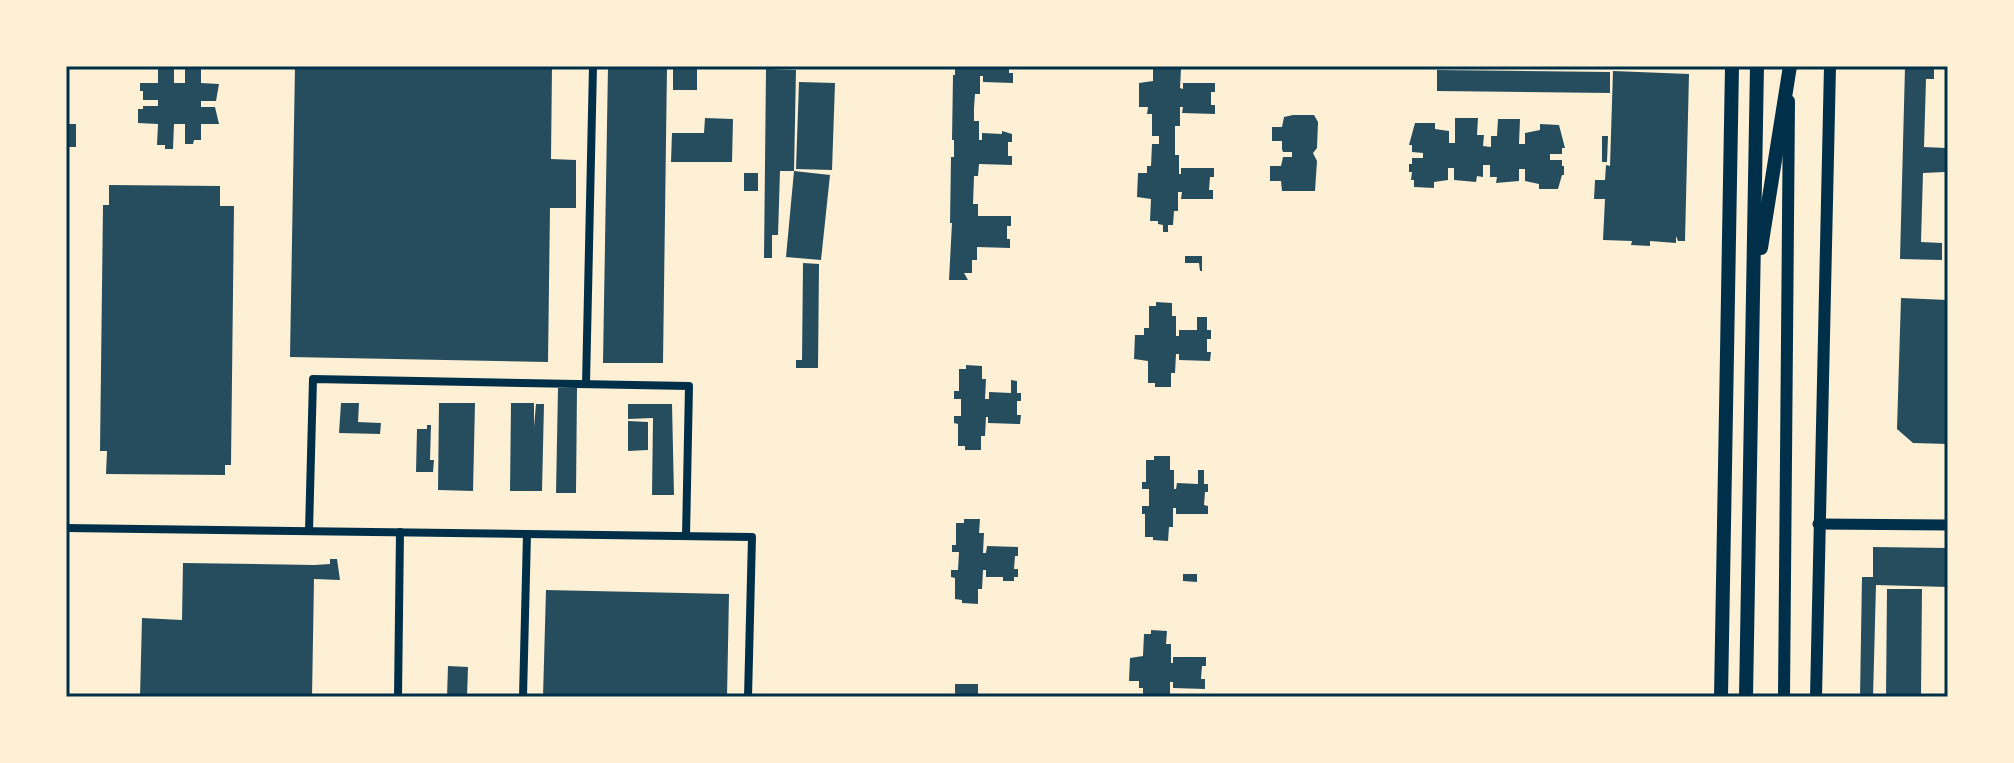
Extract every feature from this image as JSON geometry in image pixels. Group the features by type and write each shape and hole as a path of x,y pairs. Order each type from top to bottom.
{"highway":[{"path":"1721,697 1732,66"},
{"path":"1746,697 1757,66"},
{"path":"1753,295 1790,66"}],"main road":[{"path":"1784,697 1790,66"},
{"path":"1816,697 1830,66"}],"street":[{"path":"586,384 593,66"},
{"path":"309,531 313,379 689,386 686,536"},
{"path":"1819,524 1948,525"},
{"path":"66,528 752,537 748,697"},
{"path":"398,697 400,532"},
{"path":"523,697 527,534"}],"building":[{"path":"158,66 174,66 174,83 185,83 185,66 194,66 201,68 201,83 219,84 216,101 201,101 201,107 215,107 219,124 201,124 201,140 185,144 185,124 174,124 173,149 165,149 165,145 157,145 158,124 138,123 138,109 158,106 158,100 143,100 140,83 158,83"},
{"path":"295,66 552,66 551,159 576,160 576,208 550,208 548,362 290,357"},
{"path":"608,66 667,66 663,363 603,363"},
{"path":"673,66 697,66 697,90 673,90"},
{"path":"955,66 1009,66 1009,73 1013,73 1013,83 983,82 983,76 980,76 980,94 975,94 974,108 974,121 979,121 979,140 982,140 982,133 1002,134 1002,131 1012,134 1012,142 1008,142 1008,156 1012,156 1012,165 979,164 978,176 974,176 973,204 978,204 978,216 1011,216 1011,226 1007,226 1010,248 977,247 977,260 972,260 972,273 964,273 968,280 949,280"},
{"path":"1153,66 1176,66 1176,69 1181,69 1180,88 1183,89 1183,83 1215,83 1211,105 1215,105 1215,114 1182,113 1183,107 1180,107 1180,126 1175,126 1175,155 1179,155 1179,174 1181,168 1214,168 1209,190 1213,190 1213,199 1181,199 1182,192 1178,192 1178,211 1174,211 1173,225 1168,225 1168,232 1163,232 1163,225 1158,221 1150,221 1151,199 1137,197 1138,173 1147,173 1147,166 1151,166 1152,144 1159,144 1159,136 1152,136 1152,114 1147,114 1148,107 1139,107 1139,83 1153,81"},
{"path":"1934,66 1934,79 1926,79 1924,147 1946,148 1945,172 1923,173 1921,242 1942,243 1942,260 1900,259 1905,67"},
{"path":"766,69 796,70 794,171 780,171 778,235 772,235 772,258 764,258"},
{"path":"1437,70 1610,72 1610,93 1437,91"},
{"path":"1613,71 1689,74 1685,241 1678,241 1676,236 1676,243 1650,241 1650,246 1631,245 1632,241 1603,240 1605,199 1594,199 1595,180 1605,180 1606,165 1610,166"},
{"path":"799,82 835,83 832,170 796,169"},
{"path":"66,98 69,98 69,124 76,124 76,147 66,147"},
{"path":"1314,115 1318,122 1317,148 1313,153 1317,161 1315,191 1282,191 1281,181 1270,181 1270,166 1281,166 1283,157 1292,157 1292,152 1283,152 1282,141 1272,141 1272,127 1282,127 1284,117"},
{"path":"705,118 733,119 732,162 671,162 672,133 704,133"},
{"path":"1455,118 1478,118 1477,135 1484,135 1483,146 1491,147 1491,136 1497,136 1498,119 1520,119 1519,144 1525,144 1525,133 1540,130 1540,124 1559,125 1565,148 1562,148 1562,154 1550,154 1550,160 1562,160 1564,166 1558,189 1539,189 1539,184 1525,181 1525,169 1519,169 1519,181 1496,183 1497,177 1490,177 1490,165 1483,165 1483,177 1477,176 1476,182 1454,180 1454,168 1448,168 1448,180 1434,182 1434,188 1414,187 1409,164 1412,164 1412,158 1423,158 1423,153 1412,152 1412,145 1409,145 1415,123 1435,123 1435,129 1449,131 1449,143 1455,143"},
{"path":"1602,136 1608,136 1607,162 1602,162"},
{"path":"794,171 830,175 821,260 786,257"},
{"path":"744,173 758,173 758,191 744,191"},
{"path":"109,185 220,186 220,206 234,206 231,465 225,465 225,475 106,474 107,451 100,451 103,205 109,205"},
{"path":"1185,256 1202,256 1202,271 1199,263 1185,263"},
{"path":"803,263 819,264 818,368 796,368 796,360 802,360"},
{"path":"1901,298 1948,300 1948,444 1913,443 1897,429"},
{"path":"1156,302 1172,303 1172,316 1176,316 1176,336 1179,336 1179,330 1197,330 1197,317 1207,317 1207,330 1211,330 1211,339 1207,339 1210,361 1179,360 1179,354 1176,354 1171,387 1155,387 1155,383 1148,383 1148,361 1134,359 1135,335 1144,335 1144,328 1149,328 1149,306 1156,306"},
{"path":"966,365 982,366 982,379 986,379 985,399 989,399 989,392 1011,393 1011,380 1017,381 1017,393 1021,393 1021,401 1017,401 1020,424 988,423 986,417 981,450 965,450 965,446 958,446 958,424 954,423 954,416 961,416 961,399 954,399 954,391 959,391 959,369 966,369"},
{"path":"558,388 577,388 576,493 556,493"},
{"path":"341,403 359,403 358,422 381,423 380,434 339,433"},
{"path":"439,403 475,403 473,491 438,490"},
{"path":"511,403 534,403 534,427 536,404 544,404 542,491 510,491"},
{"path":"628,404 672,404 674,495 652,495 653,418 628,419"},
{"path":"628,421 648,422 648,450 628,451"},
{"path":"427,425 431,425 430,460 434,460 433,472 416,472 417,429 427,429"},
{"path":"1154,456 1170,456 1174,489 1177,483 1198,484 1198,470 1204,470 1204,484 1208,484 1204,505 1208,506 1208,514 1176,514 1176,508 1173,508 1173,527 1169,527 1168,541 1145,537 1142,506 1149,506 1149,489 1142,489 1142,482 1146,482 1146,460 1154,460"},
{"path":"964,519 980,519 979,533 984,533 983,553 986,553 987,546 1018,547 1014,569 1018,569 1018,577 1014,577 1014,581 1003,581 1003,577 986,577 986,570 983,570 978,604 962,603 962,600 955,599 955,578 951,577 951,570 958,570 959,552 952,552 952,545 956,545 956,523 964,523"},
{"path":"1873,547 1948,548 1948,587 1876,585 1873,697 1860,697 1862,577 1873,577"},
{"path":"330,559 337,559 340,580 314,579 312,697 140,697 142,618 182,620 183,563 314,565 330,564"},
{"path":"1183,574 1197,574 1197,582 1183,581"},
{"path":"1887,589 1922,589 1921,697 1886,697"},
{"path":"546,590 729,594 727,697 543,697"},
{"path":"1151,630 1167,631 1166,644 1171,644 1171,663 1173,657 1206,657 1201,679 1205,679 1205,689 1173,688 1173,682 1170,682 1170,697 1143,697 1139,681 1129,681 1130,658 1143,656 1144,634 1151,634"},
{"path":"448,666 468,667 467,697 447,697"},
{"path":"955,684 978,684 978,697 955,697"}]}
